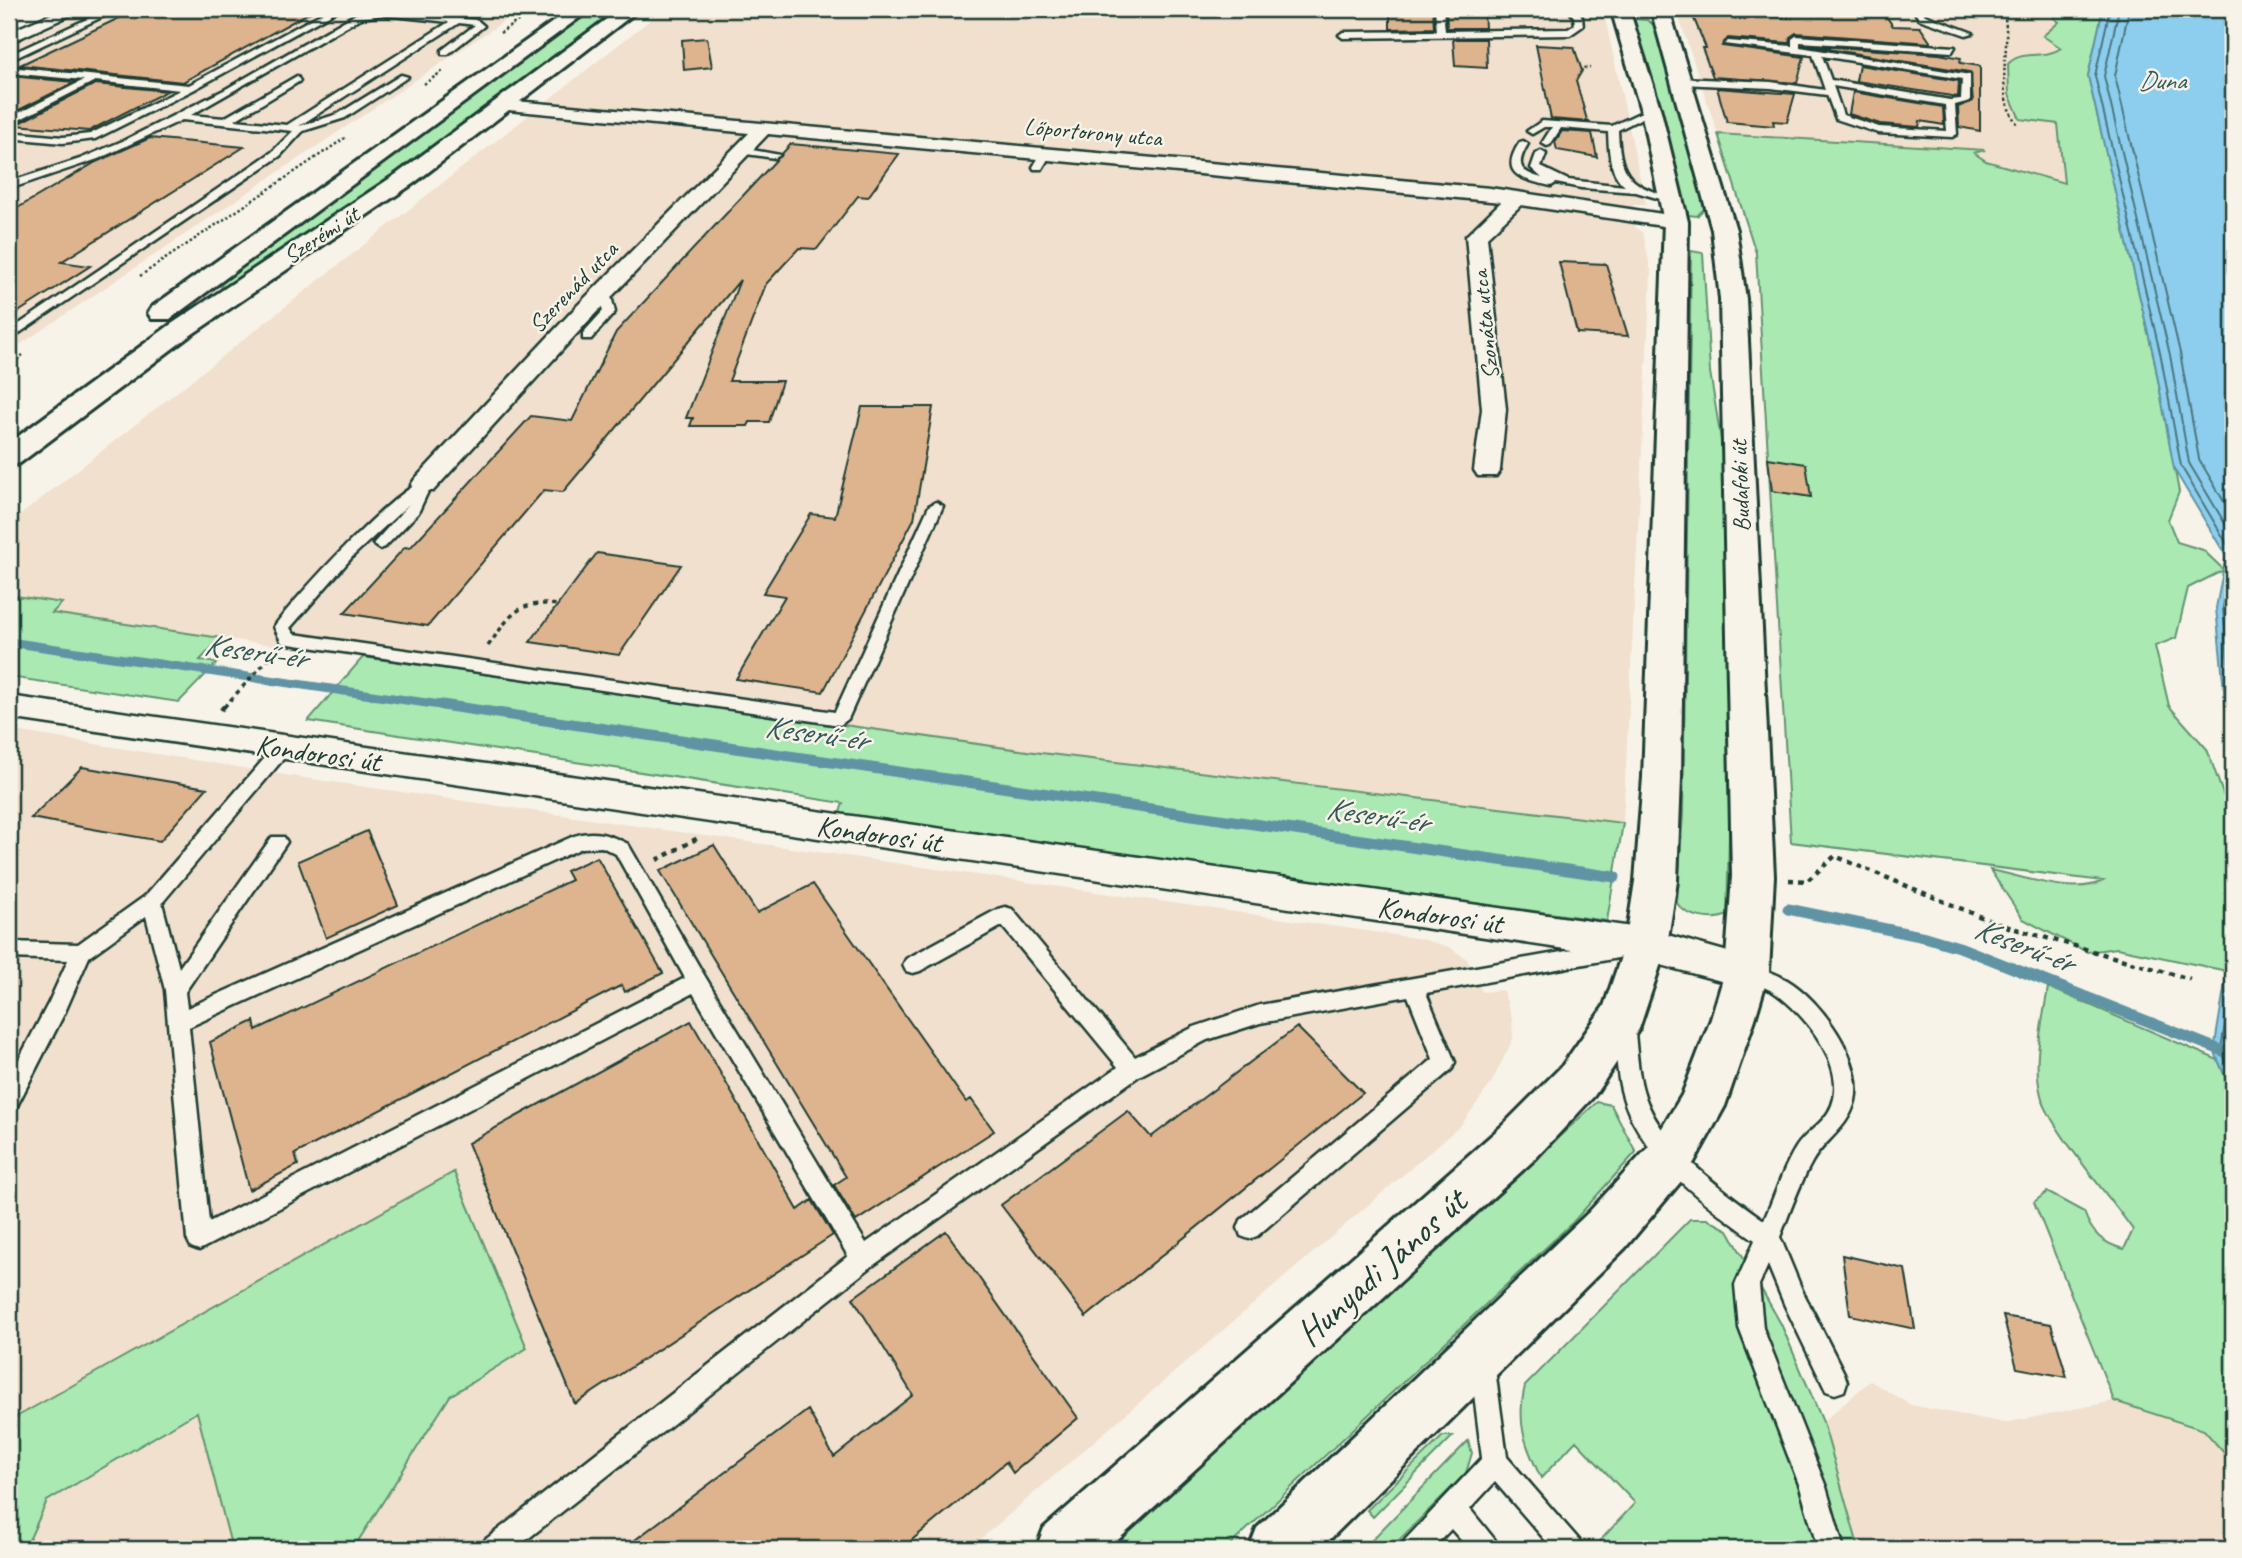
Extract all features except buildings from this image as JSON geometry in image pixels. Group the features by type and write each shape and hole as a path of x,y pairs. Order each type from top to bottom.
{"main road":[{"name":"Szerémi út","path":"23,413 582,9"},
{"name":"Szerémi út","path":"9,457 179,331 370,203 631,9"},
{"name":"Budafoki út","path":"1641,11 1681,81 1724,230 1733,299 1753,876 1747,972"},
{"name":"Budafoki út","path":"1641,11 1634,63 1651,111 1675,212 1662,777 1656,881 1646,945"},
{"path":"1675,212 1724,230"},
{"name":"Hunyadi János út","path":"1065,1549 1519,1142 1578,1081 1623,1015 1646,945"},
{"path":"1278,1549 1607,1230 1671,1157 1701,1106 1734,1020 1747,972"}],"street":[{"path":"9,38 76,9"},
{"name":"Lőportorony utca","path":"503,105 763,129 1042,160 1675,212"},
{"name":"Szerenád utca","path":"424,485 604,292 763,129"},
{"name":"Szonáta utca","path":"1487,470 1494,410 1476,236 1517,197"},
{"name":"Kondorosi út","path":"9,707 1646,945 1747,972"}],"lane":[{"path":"9,58 115,9"},
{"path":"9,135 63,140 92,137 190,88 336,9"},
{"path":"9,336 276,154 295,128 478,9"},
{"path":"1439,9 1440,30"},
{"path":"1343,35 1440,30 1577,30 1578,17 1572,9"},
{"path":"1917,9 1922,17 1969,33"},
{"path":"9,186 32,174 93,158 181,117 359,16 383,13 477,22 480,26 445,52"},
{"path":"1796,49 1796,39 1952,49"},
{"path":"1728,44 1796,49 1967,77 1965,101 1950,103 1826,82"},
{"path":"9,48 26,50"},
{"path":"1817,54 1839,117 1888,132 1952,134 1950,103"},
{"path":"9,70 190,88"},
{"path":"181,117 295,128 336,120 404,77"},
{"path":"9,122 94,79"},
{"path":"226,121 297,79"},
{"path":"1681,81 1771,85 1829,93"},
{"path":"1532,131 1542,124 1613,130 1651,111"},
{"path":"1548,143 1558,125"},
{"path":"1613,130 1614,166 1632,190"},
{"path":"1523,144 1514,159 1517,170 1541,182 1632,190 1675,212"},
{"path":"741,151 775,155"},
{"path":"1541,154 1536,167 1539,172 1564,183"},
{"path":"587,336 609,312 604,292"},
{"path":"380,544 412,510 424,485"},
{"path":"424,485 393,508 321,582 282,627 288,639 840,719 936,506"},
{"path":"9,1099 58,1006 81,952 152,901 283,748"},
{"path":"178,1023 580,841 604,840 622,849 697,981 863,1259"},
{"path":"175,990 278,842"},
{"path":"152,901 175,990 200,1239 697,981"},
{"path":"913,965 1005,915 1132,1069"},
{"path":"494,1549 863,1259 1132,1069 1201,1033 1260,1014 1646,945"},
{"path":"9,950 81,952"},
{"path":"1747,972 1781,986 1817,1020 1833,1043 1846,1082 1844,1102 1836,1121 1805,1153 1747,1285 1751,1328 1813,1487 1830,1549"},
{"path":"1249,1228 1445,1062 1413,985"},
{"path":"1623,1015 1632,1091 1651,1132 1671,1157 1713,1197 1768,1236 1793,1298 1835,1382"},
{"path":"1481,1355 1495,1463 1570,1549"},
{"path":"1414,1549 1495,1463"},
{"path":"1452,1509 1486,1549"}],"path":[{"path":"490,40 536,9"},
{"path":"1734,18 1744,19 1739,9"},
{"path":"2003,9 2007,21 2003,90 2013,120 2018,125"},
{"path":"1584,68 1590,68"},
{"path":"421,86 444,71"},
{"path":"135,279 352,132"},
{"path":"9,365 32,349"},
{"path":"472,666 521,604 536,601 558,605"},
{"path":"223,708 288,639"},
{"path":"634,872 703,835"},
{"path":"1753,876 1807,881 1835,856 1998,924 2190,979"}],"shaded area":[{"path":"93,9 522,9 9,352 9,46"},
{"path":"664,9 1603,9 1646,205 1634,204 1635,227 1643,233 1651,272 1623,823 1041,753 221,638 51,613 61,603 9,595 9,524"},
{"path":"1676,9 1971,9 2054,18 2060,22 2044,36 2062,47 2053,54 2023,56 2008,64 2009,94 2020,119 2058,124 2065,183 1986,161 1973,153 1981,150 1718,134"},
{"path":"9,730 297,777 1422,939 1449,947 1467,959 1482,992 1503,990 1512,1019 1513,1039 1490,1085 1461,1125 969,1549 9,1549"},
{"path":"1870,1381 1911,1405 2005,1423 2114,1401 2204,1430 2233,1463 2233,1549 1859,1549 1823,1422"}],"green space":[{"path":"591,9 621,9 393,178 229,287 219,286 301,218"},
{"path":"2058,9 2103,9 2088,76 2154,358 2179,492 2168,520 2177,542 2203,550 2224,570 2188,588 2176,638 2155,646 2169,706 2207,749 2233,822 2233,899 2227,971 2117,948 2087,952 2023,919 1990,870 2063,886 2091,885 2103,881 1791,842 1756,253 1718,134 1985,150 1974,153 1986,161 2064,183 2058,124 2020,119 2009,94 2008,64 2013,59 2055,52 2061,48 2043,36 2059,22 2054,18"},
{"path":"1634,19 1647,20 1655,26 1706,207 1697,216 1688,215"},
{"path":"1691,251 1703,253 1710,372 1722,446 1730,797 1727,915 1714,918 1693,915 1677,903 1683,814"},
{"path":"9,595 62,603 52,613 221,638 200,660 217,663 179,702 9,677"},
{"path":"363,657 1041,753 1623,823 1607,921 839,816 843,803 308,721"},
{"path":"2048,987 2218,1060 2233,1095 2233,1463 2204,1430 2114,1401 2034,1202 2047,1192 2084,1212 2099,1236 2124,1249 2133,1230 2067,1143 2041,1095 2038,1055"},
{"path":"1597,1102 1611,1105 1636,1152 1573,1222 1226,1549 1109,1549"},
{"path":"454,1172 527,1348 450,1396 353,1549 232,1549 197,1412 47,1501 25,1549 9,1549 9,1421"},
{"path":"1690,1219 1707,1219 1728,1230 1781,1324 1823,1422 1859,1549 1601,1549 1597,1544 1635,1503 1576,1441 1541,1478 1530,1455 1522,1423 1525,1386"},
{"path":"1443,1436 1453,1436 1373,1517 1367,1510"},
{"path":"1468,1441 1472,1453 1466,1473 1390,1549 1363,1549"}],"water":[{"name":"Duna","path":"2103,9 2233,9 2233,782 2216,608 2226,556 2174,469 2154,358 2088,76"},
{"path":"2233,899 2233,1095 2214,1050 2227,971"}],"waterway":[{"name":"Keserű-ér","path":"9,642 454,707"},
{"name":"Keserű-ér","path":"442,705 1615,877"},
{"name":"Keserű-ér","path":"1788,909 1925,937 1962,948 2233,1055"}]}
